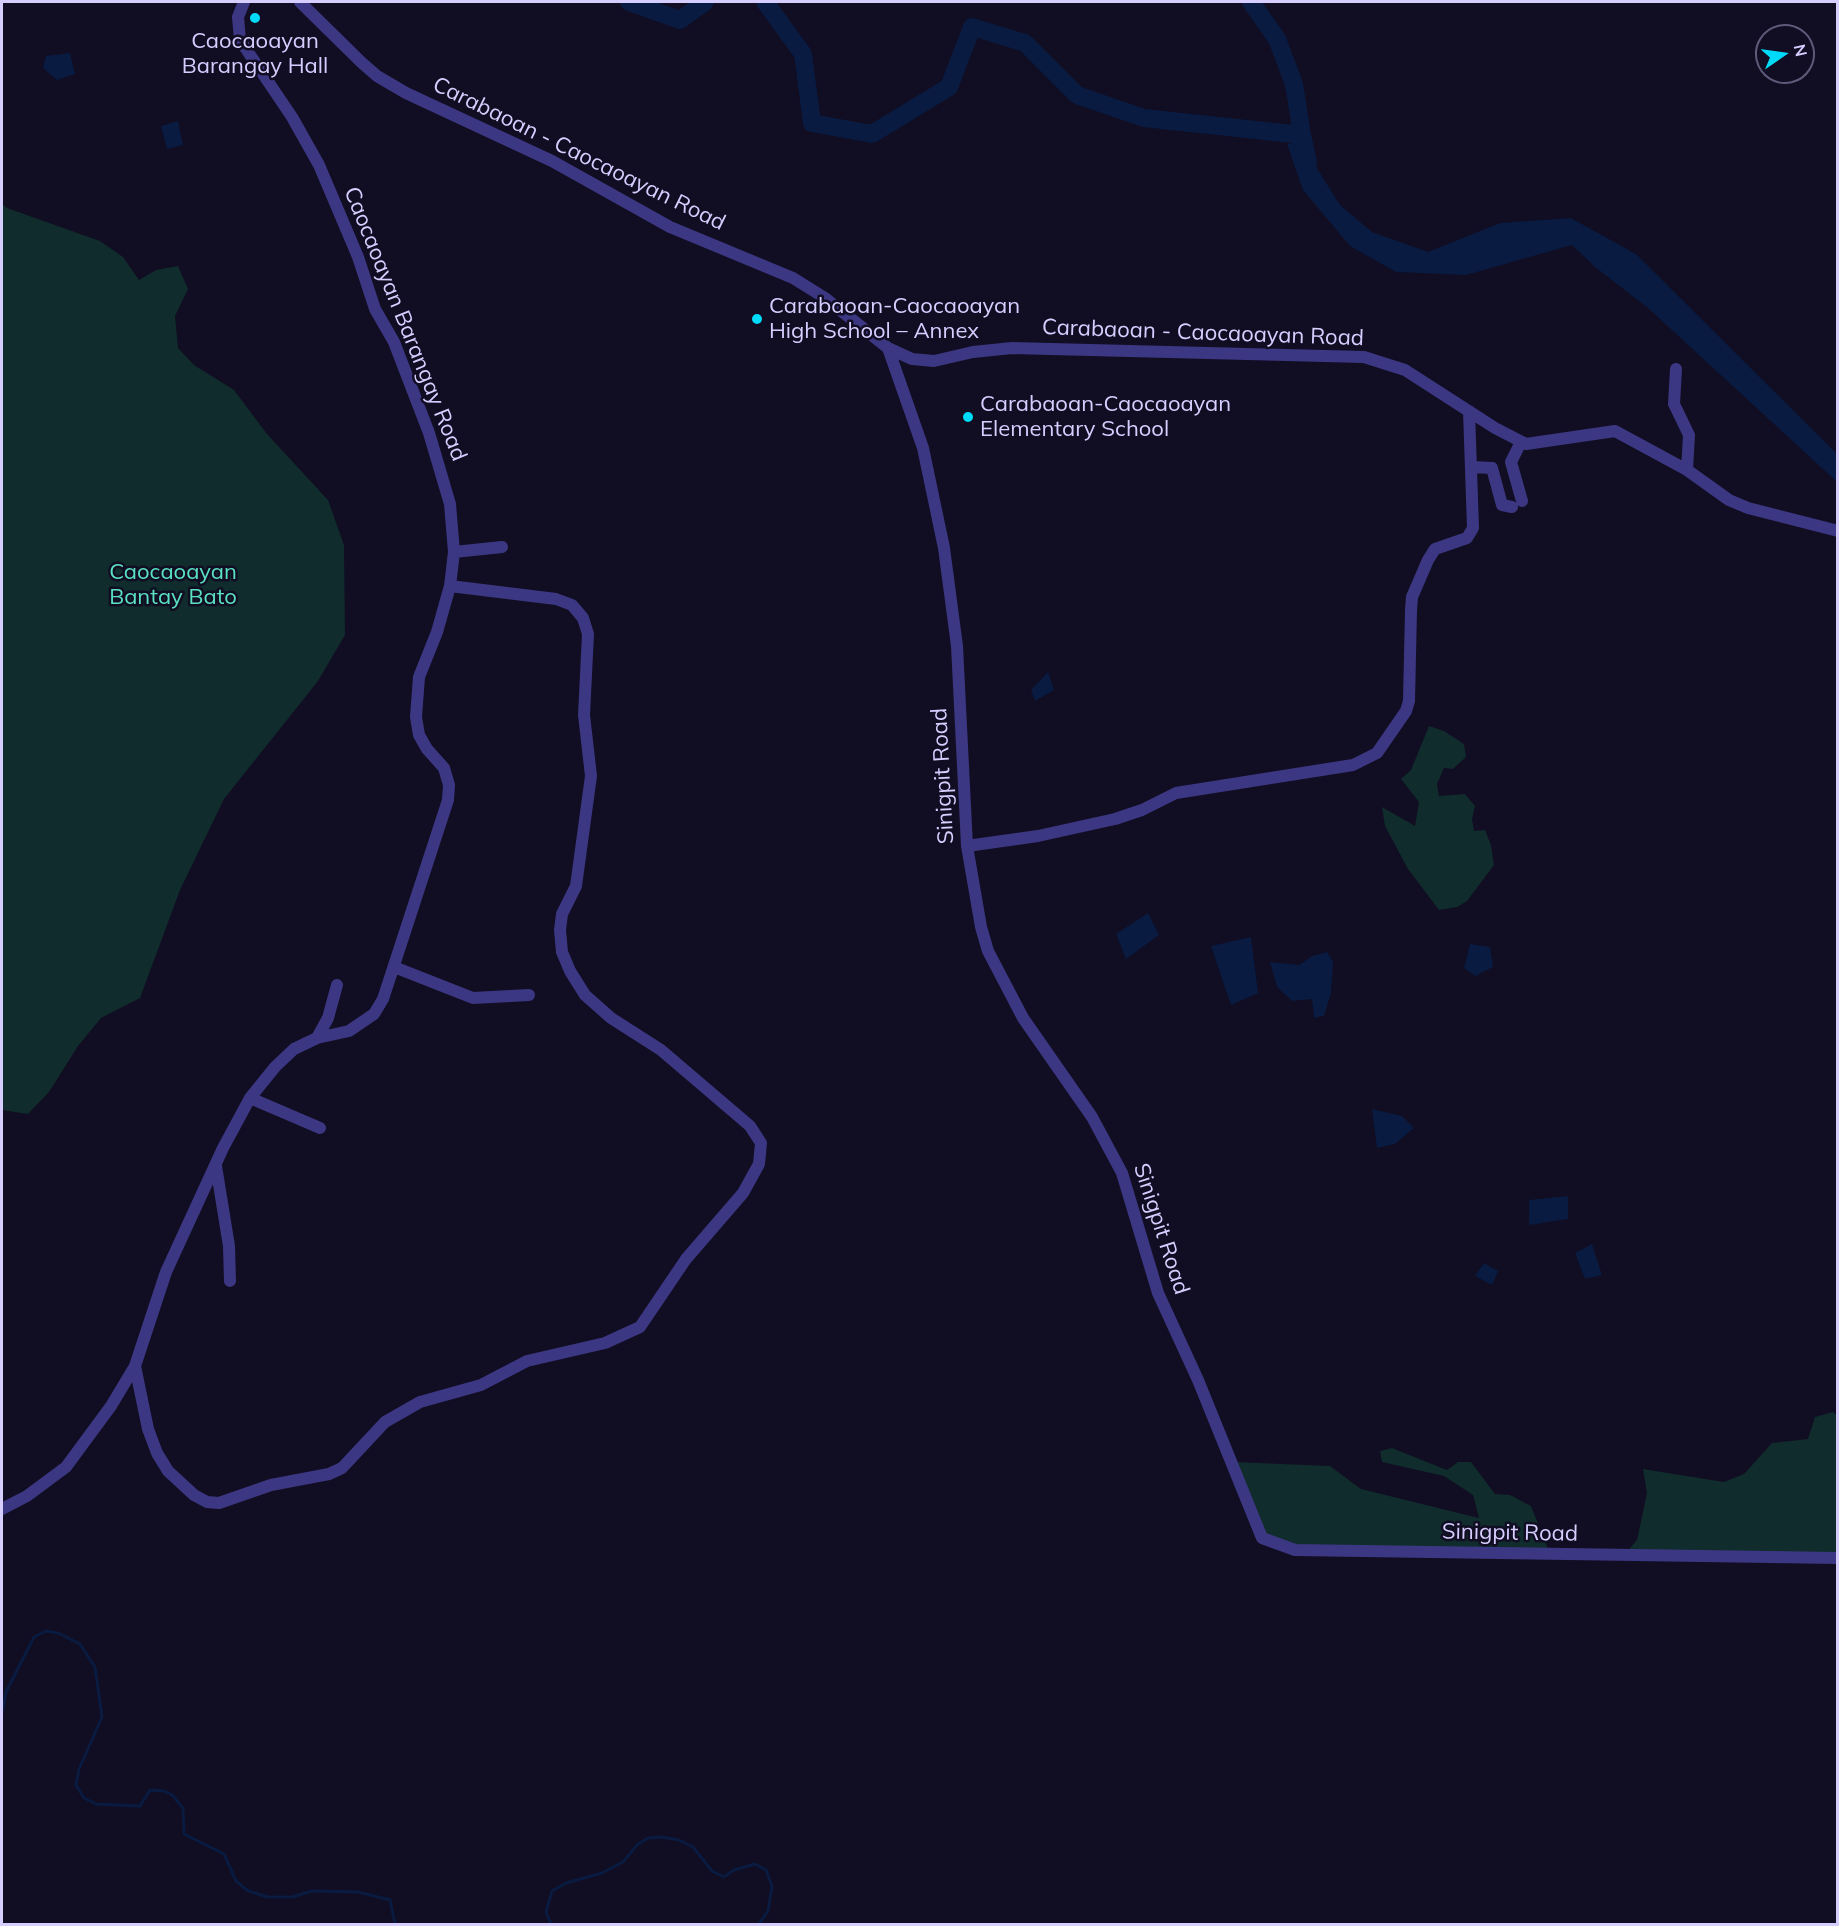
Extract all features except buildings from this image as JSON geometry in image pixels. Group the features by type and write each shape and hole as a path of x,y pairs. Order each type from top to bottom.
{"street":[{"name":"Caocaoayan Barangay Road","path":"5,1508 27,1496 71,1462 111,1406 135,1366 166,1272 240,1114 250,1098 275,1067 294,1049 317,1038 349,1030 375,1014 394,967 448,800 448,785 444,768 427,749 419,735 416,717 419,677 437,632 450,586 454,552 450,504 429,433 394,342 375,309 358,256 319,165 292,117 240,40 238,17 244,2"},
{"name":"Carabaoan - Caocaoayan Road","path":"300,2 361,63 386,82 441,111 552,161 670,227 793,278 825,298 888,348 912,359 934,361 973,352 1012,348 1364,357 1405,370 1521,442"},
{"name":"Sinigpit Road","path":"888,348 923,448 944,548 957,646 967,846 981,927 988,951 1023,1018 1092,1117 1122,1173 1158,1293 1198,1380 1262,1538 1295,1550 1838,1558"},
{"path":"1676,369 1675,409 1689,435 1687,470"},
{"path":"967,846 1038,836 1115,819 1142,810 1176,793 1353,765 1377,753 1406,711 1409,701 1412,597 1435,549 1467,538 1473,528 1469,411"},
{"path":"1472,467 1492,468 1502,506 1517,504 1512,462 1521,442 1535,444 1596,432 1615,431 1687,470 1714,490 1740,504 1838,531"},
{"path":"454,552 502,547"},
{"path":"135,1366 148,1429 158,1453 168,1471 195,1495 207,1502 219,1503 271,1485 329,1474 342,1468 385,1422 420,1402 481,1385 527,1361 605,1343 640,1327 680,1267 743,1193 759,1164 761,1143 750,1126 662,1050 611,1018 585,995 570,971 562,952 560,930 562,914 576,886 591,776 584,715 588,634 583,618 572,605 556,599 450,586"},
{"path":"394,967 473,998 529,995"},
{"path":"317,1038 328,1018 337,985"},
{"path":"250,1098 320,1128"},
{"path":"216,1164 229,1246 230,1281"}],"green space":[{"name":"Caocaoayan Bantay Bato","path":"2,204 7,208 100,241 123,257 139,280 156,270 178,266 188,289 175,316 178,348 194,365 234,390 267,434 328,500 344,545 345,635 318,681 224,799 180,890 140,998 101,1018 78,1046 49,1092 28,1114 2,1110"},
{"path":"1429,726 1444,731 1464,744 1466,757 1453,769 1444,768 1437,784 1439,796 1465,794 1475,806 1472,819 1474,831 1485,830 1491,845 1494,865 1467,901 1457,907 1439,910 1408,869 1385,826 1382,807 1415,826 1419,802 1401,779 1411,770"},
{"path":"1833,1412 1837,1416 1837,1556 1624,1555 1637,1540 1647,1493 1643,1469 1724,1482 1744,1474 1772,1443 1808,1439 1815,1417"},
{"path":"1392,1448 1447,1470 1458,1462 1471,1462 1495,1494 1510,1495 1531,1506 1549,1551 1295,1548 1264,1535 1234,1462 1330,1466 1361,1489 1479,1518 1473,1495 1444,1476 1382,1462 1380,1451"}],"water":[{"path":"70,53 75,74 57,80 43,68 46,56"},
{"path":"178,121 183,145 167,149 161,126"},
{"path":"1311,140 1313,162 1340,205 1372,232 1428,252 1500,223 1571,218 1636,254 1837,454 1837,482 1648,308 1595,267 1572,245 1466,275 1396,272 1350,246 1303,190 1287,144"},
{"path":"1048,672 1054,690 1035,701 1031,690"},
{"path":"1148,913 1159,935 1126,959 1116,934"},
{"path":"1251,937 1258,993 1231,1005 1211,946"},
{"path":"1470,944 1490,947 1493,967 1475,976 1464,968"},
{"path":"1327,952 1333,962 1331,993 1324,1016 1314,1018 1312,999 1292,1001 1277,987 1270,962 1299,965 1312,956"},
{"path":"1372,1109 1402,1116 1414,1128 1395,1144 1377,1148"},
{"path":"1568,1196 1568,1219 1529,1225 1529,1200"},
{"path":"1592,1244 1602,1275 1585,1279 1575,1253"},
{"path":"1484,1263 1498,1271 1492,1285 1475,1276"}],"waterway":[{"path":"629,2 680,20 705,2"},
{"path":"765,2 803,54 812,123 872,134 949,87 972,27 1025,43 1077,95 1144,118 1302,135 1308,163"},
{"path":"1251,2 1277,39 1294,84 1302,135"},
{"path":"2,1714 6,1692 34,1637 46,1631 58,1633 80,1644 95,1667 102,1717 79,1769 76,1785 84,1798 96,1804 140,1806 150,1790 164,1791 172,1795 183,1808 184,1834 224,1854 236,1881 248,1891 268,1897 292,1897 312,1891 358,1892 390,1900 395,1924"},
{"path":"551,1924 546,1912 552,1891 566,1883 602,1873 623,1862 637,1845 648,1838 661,1837 679,1840 693,1847 712,1871 724,1877 734,1870 755,1864 766,1870 772,1886 768,1911 759,1924"}],"place":[{"name":"Caocaoayan Barangay Hall","path":"255,18"},
{"name":"Carabaoan-Caocaoayan High School – Annex","path":"757,319"},
{"name":"Carabaoan-Caocaoayan Elementary School","path":"968,417"}]}
